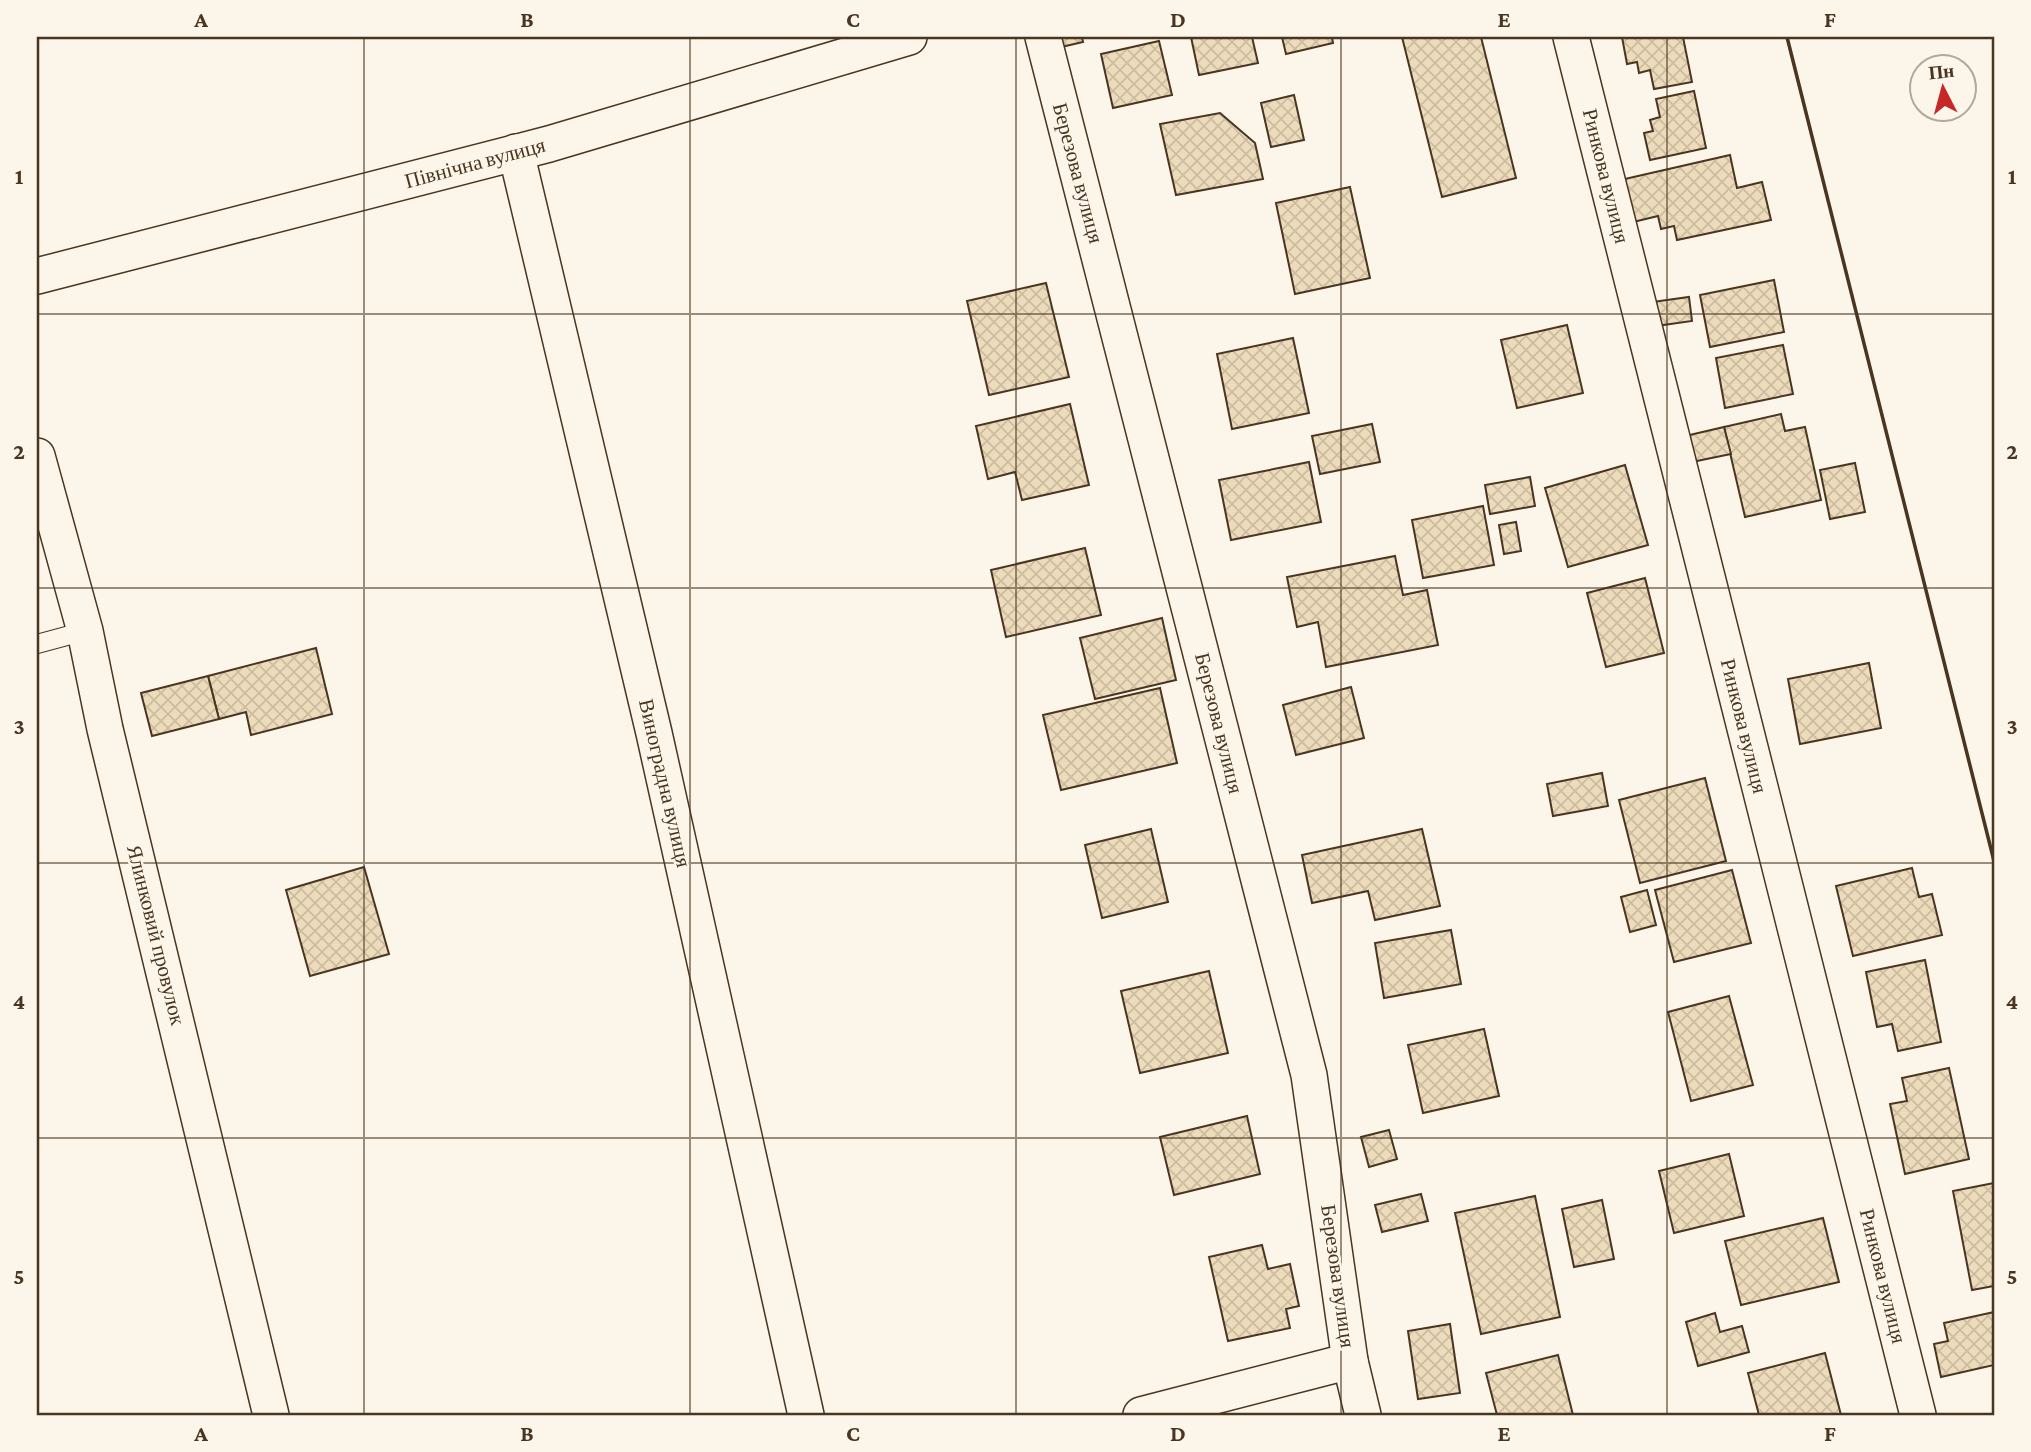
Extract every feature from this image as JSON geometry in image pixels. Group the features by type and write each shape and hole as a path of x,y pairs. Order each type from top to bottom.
{"street":[{"name":"Північна вулиця","path":"37,276 516,152 909,37"},
{"name":"Березова вулиця","path":"1043,37 1308,1075 1350,1362 1363,1415"},
{"name":"Ринкова вулиця","path":"1571,37 1918,1415"},
{"name":"Виноградна вулиця","path":"516,152 654,733 806,1415"},
{"name":"Ялинковий провулок","path":"37,456 86,631 105,729 271,1415"},
{"path":"1141,1415 1350,1362"}],"lane":[{"path":"37,643 86,631"}],"building":[{"path":"1054,37 1082,37 1083,42 1057,48"},
{"path":"1191,37 1252,37 1258,63 1199,75"},
{"path":"1282,37 1332,37 1333,43 1286,54"},
{"path":"1402,37 1481,37 1516,178 1442,197"},
{"path":"1622,37 1683,37 1692,82 1654,89 1650,70 1639,73 1637,62 1627,64"},
{"path":"1159,41 1172,95 1113,108 1101,54"},
{"path":"1694,91 1706,148 1650,160 1644,133 1653,131 1650,120 1660,117 1656,99"},
{"path":"1294,95 1304,140 1271,147 1261,103"},
{"path":"1220,113 1255,143 1263,179 1176,195 1160,124"},
{"path":"1730,155 1737,188 1762,182 1771,220 1677,240 1674,226 1661,229 1658,216 1625,224 1616,181"},
{"path":"1350,187 1370,278 1295,294 1276,203"},
{"path":"1774,280 1784,332 1710,347 1700,295"},
{"path":"1046,283 1069,377 989,395 967,301"},
{"path":"1689,297 1692,321 1649,327 1645,303"},
{"path":"1567,325 1583,393 1517,408 1501,340"},
{"path":"1293,338 1309,413 1232,429 1217,354"},
{"path":"1783,345 1793,394 1725,408 1716,358"},
{"path":"1070,404 1089,485 1022,500 1015,472 988,479 976,426"},
{"path":"1781,414 1785,431 1805,427 1821,500 1745,517 1724,427"},
{"path":"1372,424 1380,462 1320,474 1312,436"},
{"path":"1724,427 1731,454 1687,463 1681,437"},
{"path":"1309,462 1321,522 1231,540 1219,480"},
{"path":"1855,463 1865,512 1830,519 1820,470"},
{"path":"1625,465 1648,545 1568,567 1545,488"},
{"path":"1530,477 1535,506 1490,514 1485,485"},
{"path":"1483,506 1494,565 1423,578 1412,520"},
{"path":"1516,522 1521,551 1504,554 1499,525"},
{"path":"1085,548 1101,615 1006,637 991,570"},
{"path":"1395,556 1403,595 1427,590 1438,645 1326,667 1318,622 1297,627 1287,577"},
{"path":"1645,578 1664,653 1606,667 1587,593"},
{"path":"1162,618 1176,680 1095,699 1080,638"},
{"path":"316,648 332,714 251,735 246,712 219,719 208,676"},
{"path":"1869,663 1881,728 1800,744 1788,679"},
{"path":"208,676 219,719 152,736 141,693"},
{"path":"1351,687 1364,738 1296,755 1283,705"},
{"path":"1160,688 1177,763 1061,790 1043,715"},
{"path":"1602,773 1608,806 1553,816 1547,784"},
{"path":"1705,778 1726,861 1640,883 1619,800"},
{"path":"1151,829 1168,902 1102,918 1085,845"},
{"path":"1422,829 1440,906 1375,920 1368,891 1312,903 1302,855"},
{"path":"364,867 389,954 310,976 286,890"},
{"path":"1912,868 1919,897 1932,894 1942,935 1853,956 1836,886"},
{"path":"1732,870 1751,943 1674,962 1655,890"},
{"path":"1647,890 1656,925 1630,932 1621,897"},
{"path":"1451,930 1461,984 1384,998 1375,943"},
{"path":"1925,960 1941,1042 1898,1051 1892,1024 1877,1027 1866,972"},
{"path":"1209,971 1228,1053 1140,1073 1121,991"},
{"path":"1729,996 1753,1085 1691,1101 1668,1012"},
{"path":"1484,1029 1499,1096 1423,1113 1408,1045"},
{"path":"1949,1068 1969,1159 1905,1174 1890,1104 1907,1101 1902,1078"},
{"path":"1247,1116 1260,1174 1174,1195 1160,1137"},
{"path":"1389,1130 1397,1159 1369,1167 1361,1137"},
{"path":"1729,1154 1744,1216 1674,1233 1659,1171"},
{"path":"1994,1183 1994,1286 1972,1290 1953,1191"},
{"path":"1421,1194 1428,1221 1382,1232 1375,1205"},
{"path":"1535,1196 1560,1317 1481,1334 1455,1213"},
{"path":"1602,1200 1614,1259 1574,1267 1562,1209"},
{"path":"1823,1218 1839,1282 1741,1305 1725,1241"},
{"path":"1262,1245 1268,1269 1290,1264 1299,1306 1286,1309 1290,1328 1228,1341 1209,1257"},
{"path":"1994,1312 1994,1365 1941,1377 1934,1344 1948,1341 1944,1323"},
{"path":"1715,1313 1720,1332 1742,1326 1749,1352 1698,1366 1686,1322"},
{"path":"1450,1324 1460,1393 1418,1399 1408,1331"},
{"path":"1825,1353 1841,1415 1759,1415 1748,1373"},
{"path":"1558,1355 1573,1415 1497,1415 1486,1373"}],"wall":[{"path":"1787,37 1994,861"}]}
